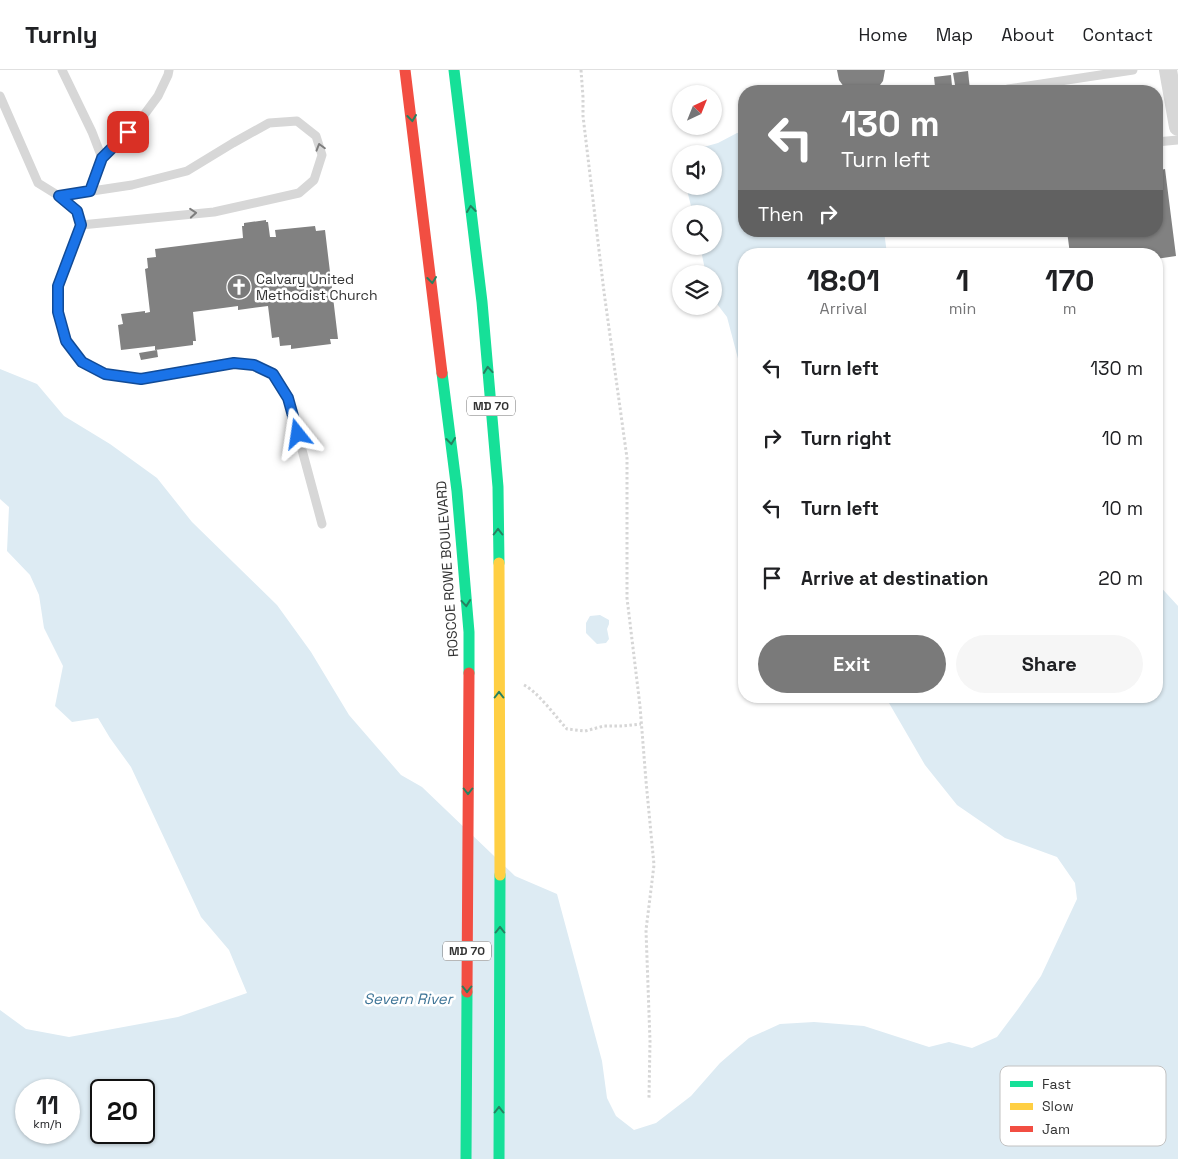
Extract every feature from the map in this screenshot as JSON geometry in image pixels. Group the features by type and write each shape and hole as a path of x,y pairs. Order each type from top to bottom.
{"main road":[{"name":"ROSCOE ROWE BOULEVARD","path":"405,70 457,491 468,632 466,1159"},
{"name":"MD 70","path":"454,70 482,302 498,487 500,1159"}],"street":[{"path":"1168,70 1178,127"}],"lane":[{"path":"62,70 92,132 102,158"},
{"path":"90,191 102,158 141,119 158,96 169,70"},
{"path":"1034,85 1133,70"},
{"path":"0,96 38,183 59,196 77,211 81,225 58,286 58,312 66,341 82,362 105,374 141,379 234,363 254,365 273,374 288,398 322,524"},
{"path":"59,196 132,184 187,171 269,123 297,122 316,136 322,155 314,180 299,193 214,212 81,225"},
{"path":"1163,141 1178,140"}],"path":[{"path":"581,70 583,116 604,292 627,458 627,598 642,724 654,865 646,930 650,1041 649,1098"},
{"path":"524,684 534,692 567,729 585,730 604,726 642,724"}],"water":[{"path":"738,133 738,237 885,237 886,248 738,248 738,359 727,317 722,310 722,265 704,265 702,255 722,255 722,205 691,205 688,195 722,195 722,145 711,145"},
{"name":"Severn River","path":"0,369 37,384 64,416 110,444 157,478 192,522 277,605 311,652 349,715 401,775 422,787 515,876 557,894 602,1061 607,1098 616,1116 634,1130 656,1123 691,1096 720,1063 749,1038 780,1024 814,1022 864,1026 929,1047 949,1042 972,1048 997,1037 1041,976 1077,899 1075,883 1057,857 1005,838 957,805 925,765 889,703 1163,703 1163,590 1178,606 1178,1159 0,1159 0,1010 26,1029 69,1037 178,1017 247,993 229,950 201,917 131,767 98,718 72,722 55,706 63,666 44,628 39,595 30,575 7,551 9,507 0,499"},
{"path":"600,615 609,620 607,629 609,639 606,643 597,644 586,633 586,623 590,616"}],"building":[{"path":"837,70 885,70 883,81 880,85 843,85 839,80"},
{"path":"968,71 969,85 955,85 953,73"},
{"path":"951,75 952,85 935,85 934,77"},
{"path":"1163,169 1165,169 1176,256 1163,258 1163,248 1069,248 1068,237 1163,237"},
{"name":"Calvary United Methodist Church","path":"266,220 270,237 276,237 275,230 315,226 316,231 325,230 338,339 330,339 331,344 291,349 291,345 280,346 279,337 272,338 268,306 238,310 238,306 193,312 196,341 193,341 193,345 155,350 155,346 121,350 118,325 123,324 121,314 150,312 145,269 148,268 147,258 156,257 155,249 243,238 242,226 244,226 244,223"},
{"path":"157,350 158,357 141,360 139,353"}],"traffic: fast":[{"path":"454,70 482,302 498,487 499,563"},
{"path":"442,373 457,491 469,632 469,673"},
{"path":"499,1159 500,875"},
{"path":"466,1159 467,992"}],"traffic: slow":[{"path":"499,563 500,875"}],"traffic: jam":[{"path":"405,70 442,373"},
{"path":"467,992 469,673"}],"place":[{"name":"Calvary United Methodist Church","path":"239,287"}],"route":[{"path":"128,132 102,158 90,191 59,196 77,211 81,225 58,286 58,312 66,341 82,362 105,374 141,379 234,363 254,365 273,374 288,398 298,434"}]}
